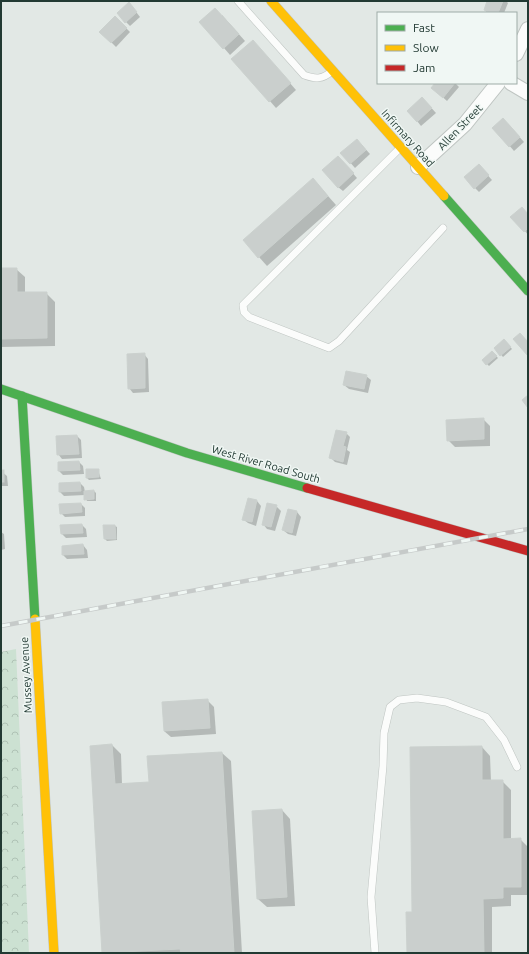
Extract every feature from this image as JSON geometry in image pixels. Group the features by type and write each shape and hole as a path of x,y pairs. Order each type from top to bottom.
{"street":[{"name":"Infirmary Road","path":"271,1 528,291"},
{"path":"517,52 528,29"},
{"name":"Allen Street","path":"418,167 465,124 497,84"},
{"path":"513,84 528,93"},
{"name":"West River Road South","path":"1,389 187,453 275,480 356,501 528,551"},
{"name":"Mussey Avenue","path":"22,396 54,953"}],"lane":[{"path":"238,1 304,75 313,78 325,77 332,71"},
{"path":"400,148 243,305 244,312 249,317 328,348 339,341 443,228"},
{"path":"375,953 370,897 383,766 384,733 390,707 399,700 417,698 446,702 486,717 504,740 517,767"}],"green space":[{"path":"16,649 29,953 1,953 1,652"}],"building":[{"path":"487,1 503,1 498,12 489,12 484,10"},
{"path":"129,2 137,12 125,23 117,13"},
{"path":"215,8 239,34 223,49 199,22"},
{"path":"115,16 127,28 111,43 99,32"},
{"path":"253,40 291,83 269,102 231,59"},
{"path":"434,84 454,84 443,98 431,88"},
{"path":"422,97 432,108 417,122 407,111"},
{"path":"503,118 520,137 509,147 492,128"},
{"path":"357,139 366,150 350,164 340,153"},
{"path":"338,156 354,173 338,188 322,170"},
{"path":"479,164 489,175 474,189 464,177"},
{"path":"313,178 328,196 258,258 243,240"},
{"path":"522,207 528,214 528,228 524,232 510,217"},
{"path":"1,268 17,268 17,292 47,292 47,338 1,339"},
{"path":"520,333 528,342 528,356 513,339"},
{"path":"504,339 511,347 500,356 494,348"},
{"path":"492,351 497,356 486,365 482,360"},
{"path":"145,353 145,388 128,389 127,354"},
{"path":"346,371 367,375 364,389 343,385"},
{"path":"528,395 528,408 522,400"},
{"path":"484,418 484,439 447,441 446,420"},
{"path":"336,430 347,432 343,446 346,447 343,462 329,458"},
{"path":"77,435 79,454 57,455 56,436"},
{"path":"79,461 80,470 58,471 58,462"},
{"path":"86,469 99,469 99,477 86,478"},
{"path":"1,470 4,470 4,482 1,482"},
{"path":"80,482 81,491 59,492 59,483"},
{"path":"94,490 94,499 84,500 84,491"},
{"path":"248,498 257,500 252,522 242,520"},
{"path":"81,503 82,512 60,514 59,504"},
{"path":"267,503 277,505 271,527 262,525"},
{"path":"288,509 297,511 292,533 282,530"},
{"path":"82,524 83,533 61,534 60,525"},
{"path":"103,525 115,525 116,539 104,539"},
{"path":"83,544 84,554 62,555 62,546"},
{"path":"208,699 210,728 164,731 162,702"},
{"path":"112,744 115,784 149,782 147,756 222,752 234,953 181,953 180,949 102,953 90,746"},
{"path":"482,746 482,780 503,780 503,839 521,838 521,887 503,887 503,898 483,899 484,953 407,953 406,912 412,912 410,747"},
{"path":"282,809 287,897 257,899 252,811"}],"railway":[{"path":"1,626 528,529"}],"traffic: fast":[{"path":"444,196 528,291"},
{"path":"1,389 187,453 307,488"},
{"path":"22,396 35,619"}],"traffic: slow":[{"path":"271,1 444,196"},
{"path":"35,619 54,953"}],"traffic: jam":[{"path":"307,488 528,551"}]}
